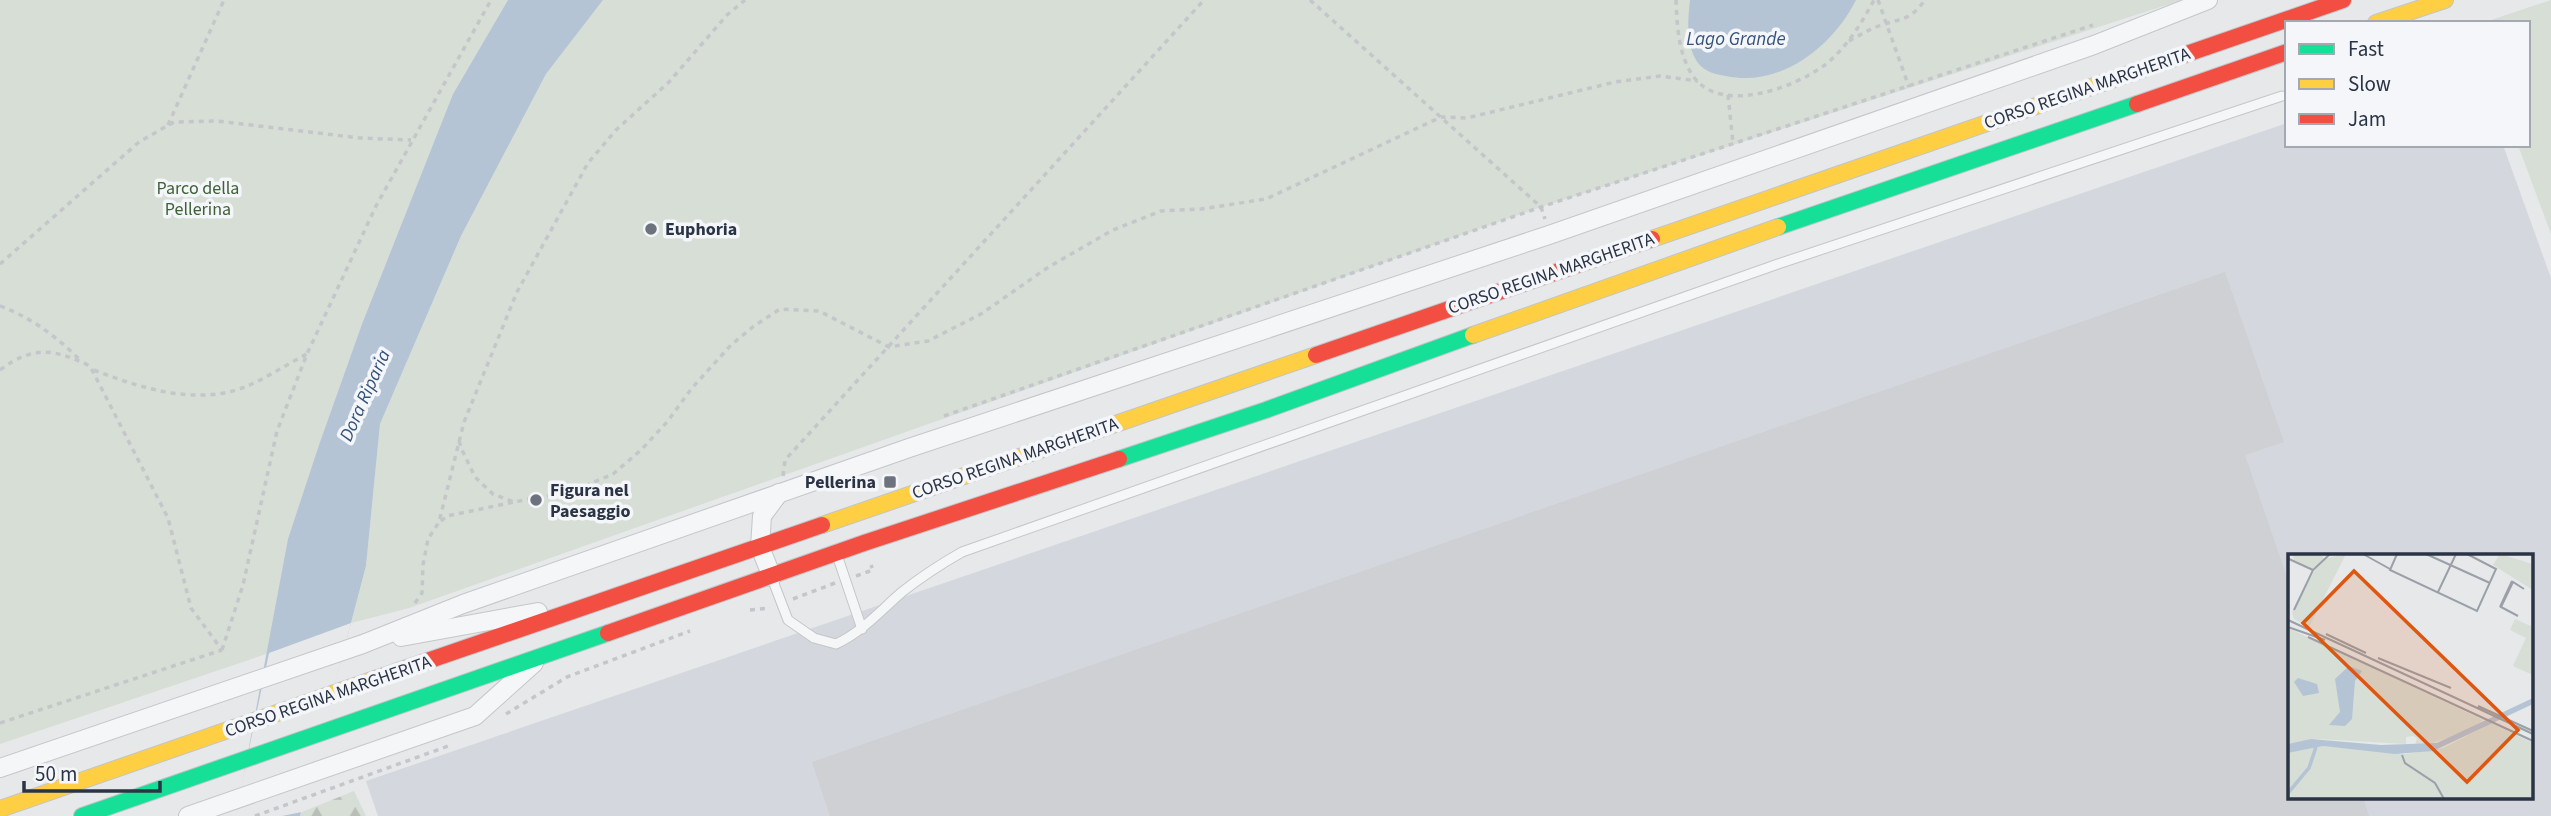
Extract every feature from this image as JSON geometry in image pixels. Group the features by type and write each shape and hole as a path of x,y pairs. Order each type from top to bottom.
{"main road":[{"path":"2241,35 2294,0"},
{"name":"CORSO REGINA MARGHERITA","path":"0,809 2343,0"},
{"path":"2382,21 2445,0"},
{"name":"CORSO REGINA MARGHERITA","path":"82,816 836,553 1266,410 1690,257 2285,53"}],"street":[{"name":"CORSO REGINA MARGHERITA","path":"0,768 363,644 781,480 959,430 1549,235 2094,45 2208,0"},
{"path":"772,577 760,547 762,516 781,480"},
{"name":"CORSO REGINA MARGHERITA","path":"363,644 616,597"},
{"name":"CORSO REGINA MARGHERITA","path":"188,816 475,716 542,656"}],"lane":[{"path":"772,577 788,620 814,638 836,645 853,637 911,585 962,552 1779,264 2282,96"},
{"path":"836,553 862,629"}],"path":[{"path":"168,125 224,0"},
{"path":"410,608 422,593 428,539 439,522 469,410 517,292 588,163 616,130 669,82 727,15 745,0"},
{"path":"781,480 785,460 1204,0"},
{"path":"1310,0 1541,207"},
{"path":"1676,0 1682,53 1691,74 1703,87 1728,95 1764,94 1798,80 1825,64 1848,41 1876,0"},
{"path":"1876,0 1915,106"},
{"path":"1848,41 1885,24 1907,19 1926,0"},
{"path":"222,650 243,585 277,431 307,354 376,206 489,1"},
{"path":"940,417 1541,207 2103,21"},
{"path":"439,522 447,516 573,491 613,474 641,450 667,422 692,388 731,345 780,309 819,311 888,347 928,341 981,314 1047,268 1113,230 1161,211 1201,209 1266,199 1441,117 1468,118 1615,82 1660,76 1698,81"},
{"path":"1728,95 1733,143"},
{"path":"0,264 139,142 174,122 217,121 360,138 411,140"},
{"name":"CORSO REGINA MARGHERITA","path":"1541,207 1549,235"},
{"path":"0,306 18,313 62,342 81,362"},
{"path":"0,370 11,362 39,351 67,355 92,370 137,387 172,393 212,394 245,387 307,354"},
{"path":"92,370 168,518 191,608 222,650"},
{"path":"459,441 475,477 493,494 514,502"},
{"path":"781,480 796,468"},
{"path":"746,610 764,610 873,570"},
{"path":"500,717 567,677 695,629"},
{"path":"0,723 222,650"},
{"path":"255,816 455,744"}],"shaded area":[{"path":"2285,124 2285,147 2504,147 2551,278 2551,816 378,816 366,781"}],"green space":[{"name":"Parco della Pellerina","path":"0,0 508,0 453,94 362,324 320,442 269,653 0,744"},
{"path":"603,0 2182,0 1541,207 409,608 351,623 366,566 380,424 461,236 546,74"},
{"path":"2551,0 2551,234 2519,147 2530,147 2530,21 2488,21"},
{"path":"354,791 366,816 300,816 302,812"}],"water":[{"name":"Dora Riparia","path":"508,0 603,0 546,74 461,236 380,424 366,566 300,816 236,816 288,539 320,442 362,324 453,94"},
{"name":"Lago Grande","path":"1690,0 1856,0 1834,33 1803,60 1766,76 1746,78 1714,73 1698,63 1689,40"}],"pier":[{"path":"351,623 302,812 282,816 235,816 269,653"}],"building":[{"path":"2225,272 2284,442 2245,455 2288,580 2288,798 2363,798 2369,816 830,816 812,762"}],"traffic: fast":[{"path":"1778,227 2137,104"},
{"path":"1119,459 1266,410 1473,335"},
{"path":"82,816 608,633"}],"traffic: slow":[{"path":"2382,21 2445,0"},
{"path":"1652,239 2175,58"},
{"path":"1473,335 1778,227"},
{"path":"822,525 1316,355"},
{"path":"0,809 375,679"}],"traffic: jam":[{"path":"2175,58 2343,0"},
{"path":"2137,104 2285,53"},
{"path":"1316,355 1652,239"},
{"path":"608,633 864,543 1119,459"},
{"path":"375,679 822,525"}],"place":[{"name":"Euphoria","path":"651,229"},
{"name":"Pellerina","path":"890,482"},
{"name":"Figura nel Paesaggio","path":"536,500"}]}
